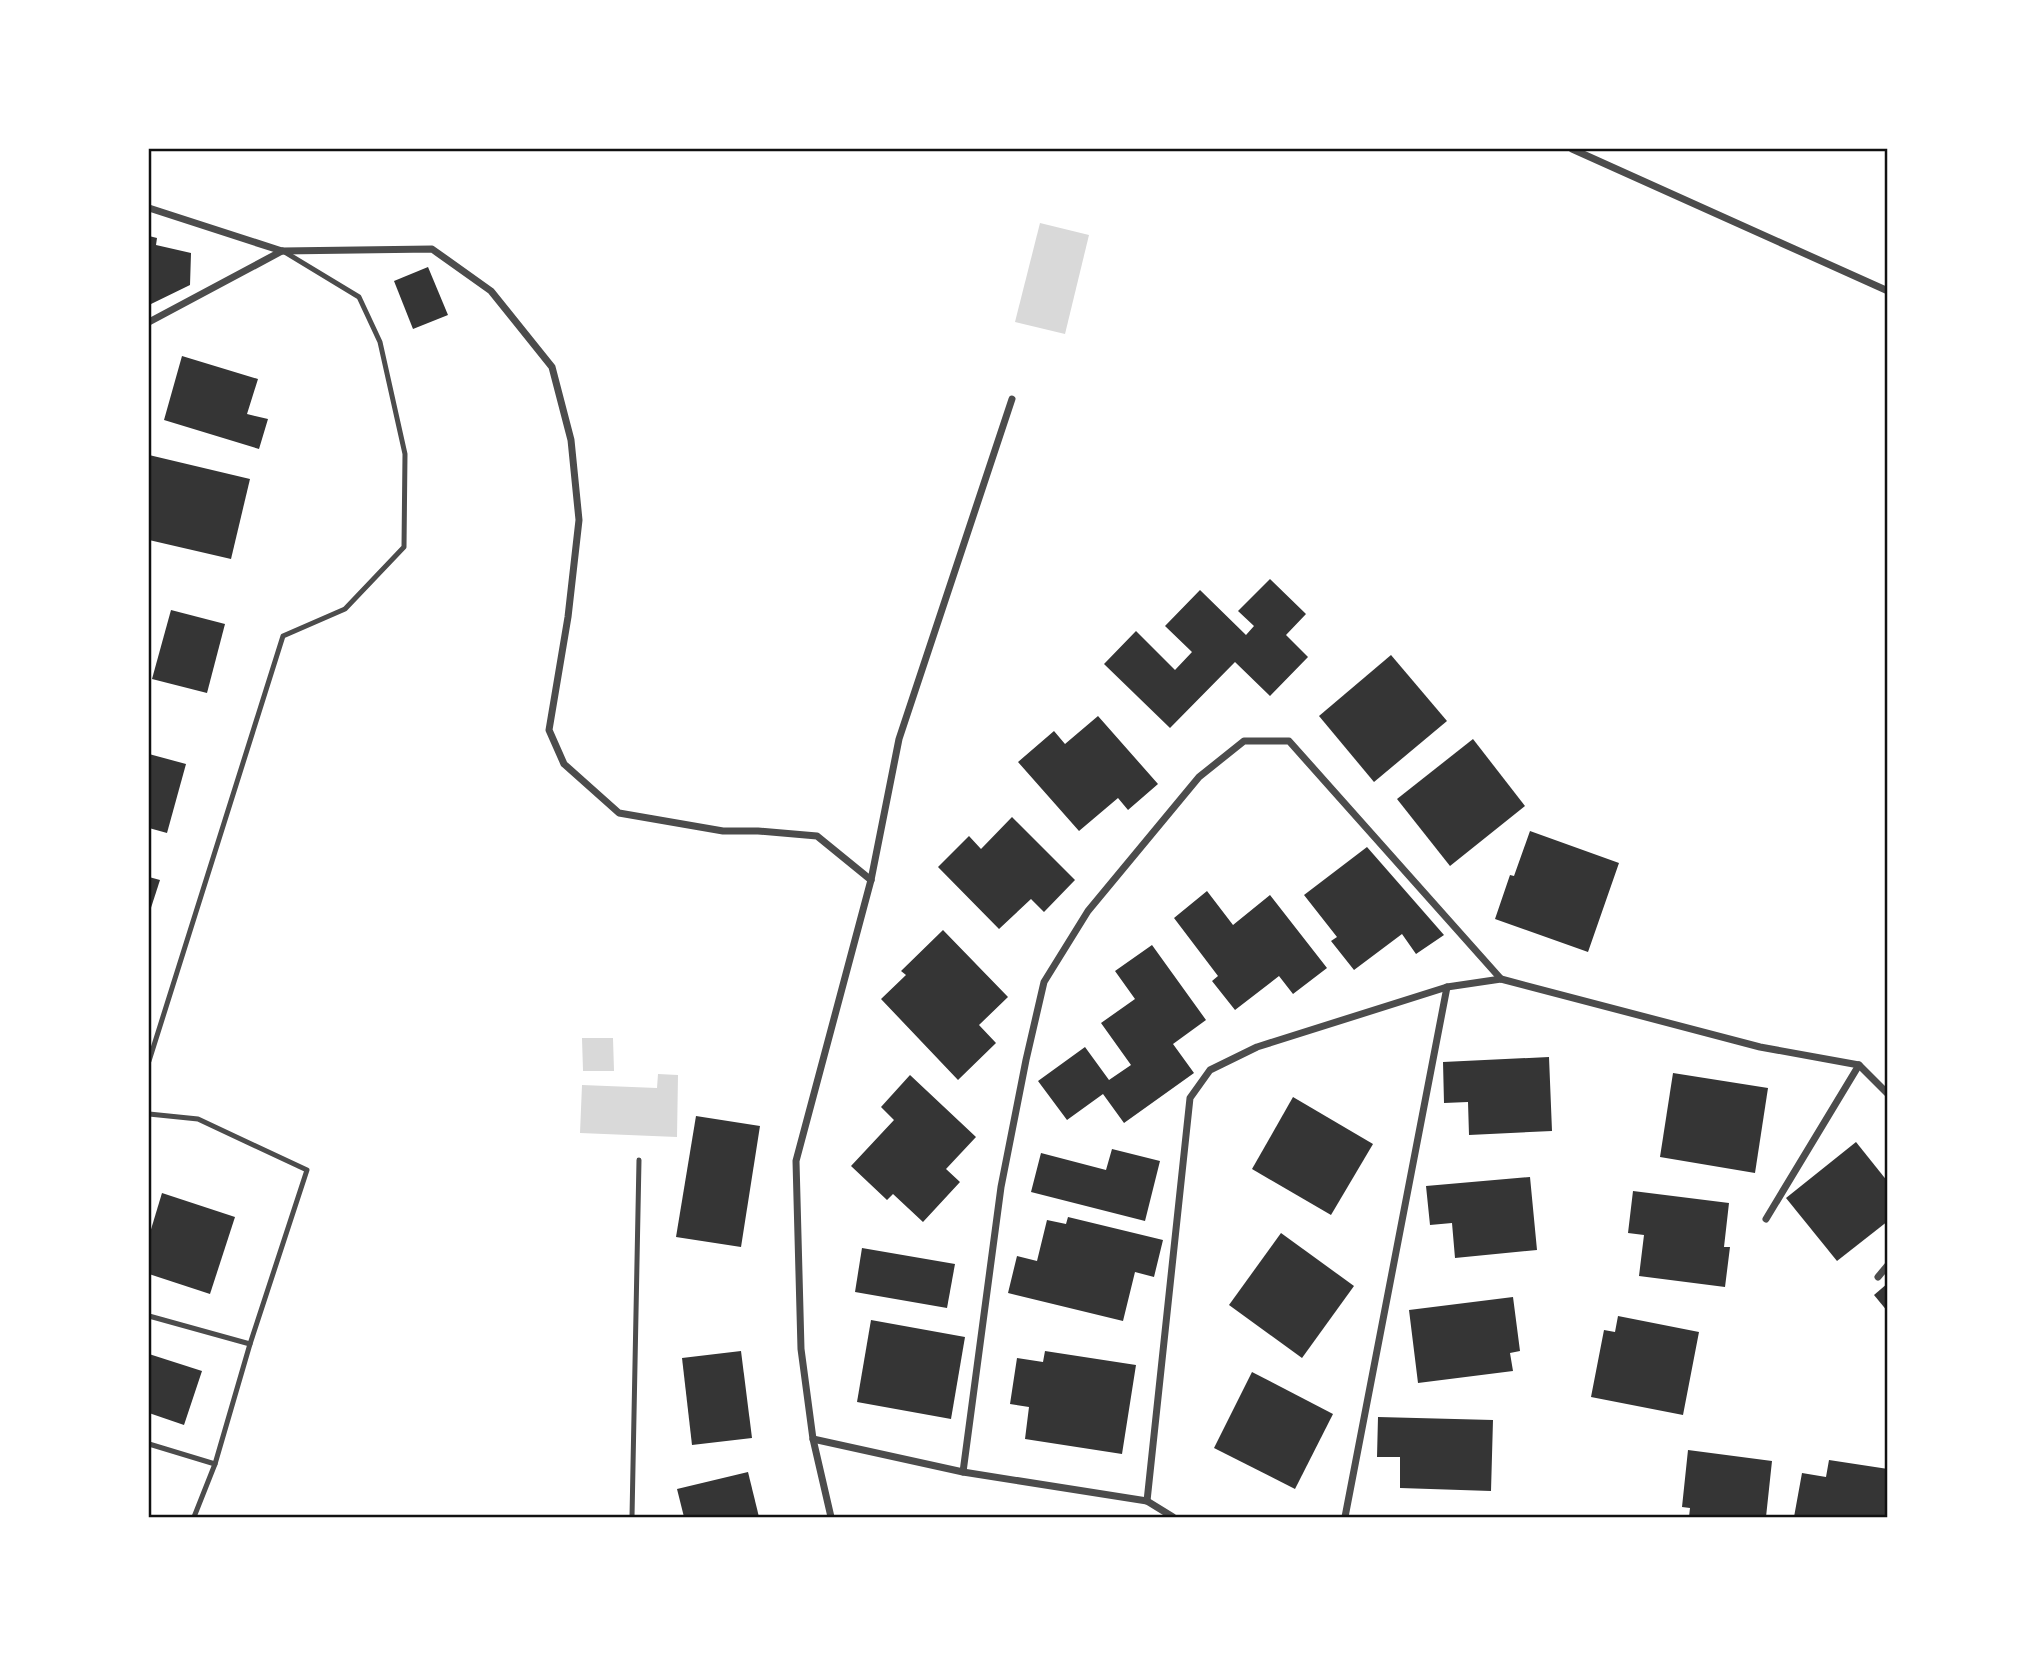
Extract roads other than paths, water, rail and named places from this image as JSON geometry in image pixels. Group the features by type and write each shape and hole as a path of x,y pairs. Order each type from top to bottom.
{"street":[{"path":"1572,149 1888,291"},
{"path":"149,208 282,251 432,249 491,291 552,367 571,440 579,520 568,617 549,730 564,764 619,813 723,831 817,836 871,880"},
{"path":"149,322 282,251"},
{"path":"831,1517 813,1439 801,1349 796,1161 871,880 899,739 1013,399"},
{"path":"963,1472 1000,1187 1044,982 1088,911 1199,778 1244,741 1289,741 1501,979"},
{"path":"1147,1501 1191,1098 1210,1070 1257,1047 1447,987 1501,979 1760,1047 1859,1065 1888,1094"},
{"path":"1345,1517 1447,987"},
{"path":"1766,1219 1859,1065"},
{"path":"1878,1277 1888,1265"},
{"path":"813,1439 963,1472 1147,1501 1173,1517"}],"lane":[{"path":"149,1061 283,636 345,609 404,547 405,454 380,342 359,297 282,251"},
{"path":"149,1114 198,1119 307,1170 250,1345 215,1464 194,1517"},
{"path":"632,1517 639,1160"},
{"path":"149,1316 250,1345"},
{"path":"149,1444 215,1464"}]}
